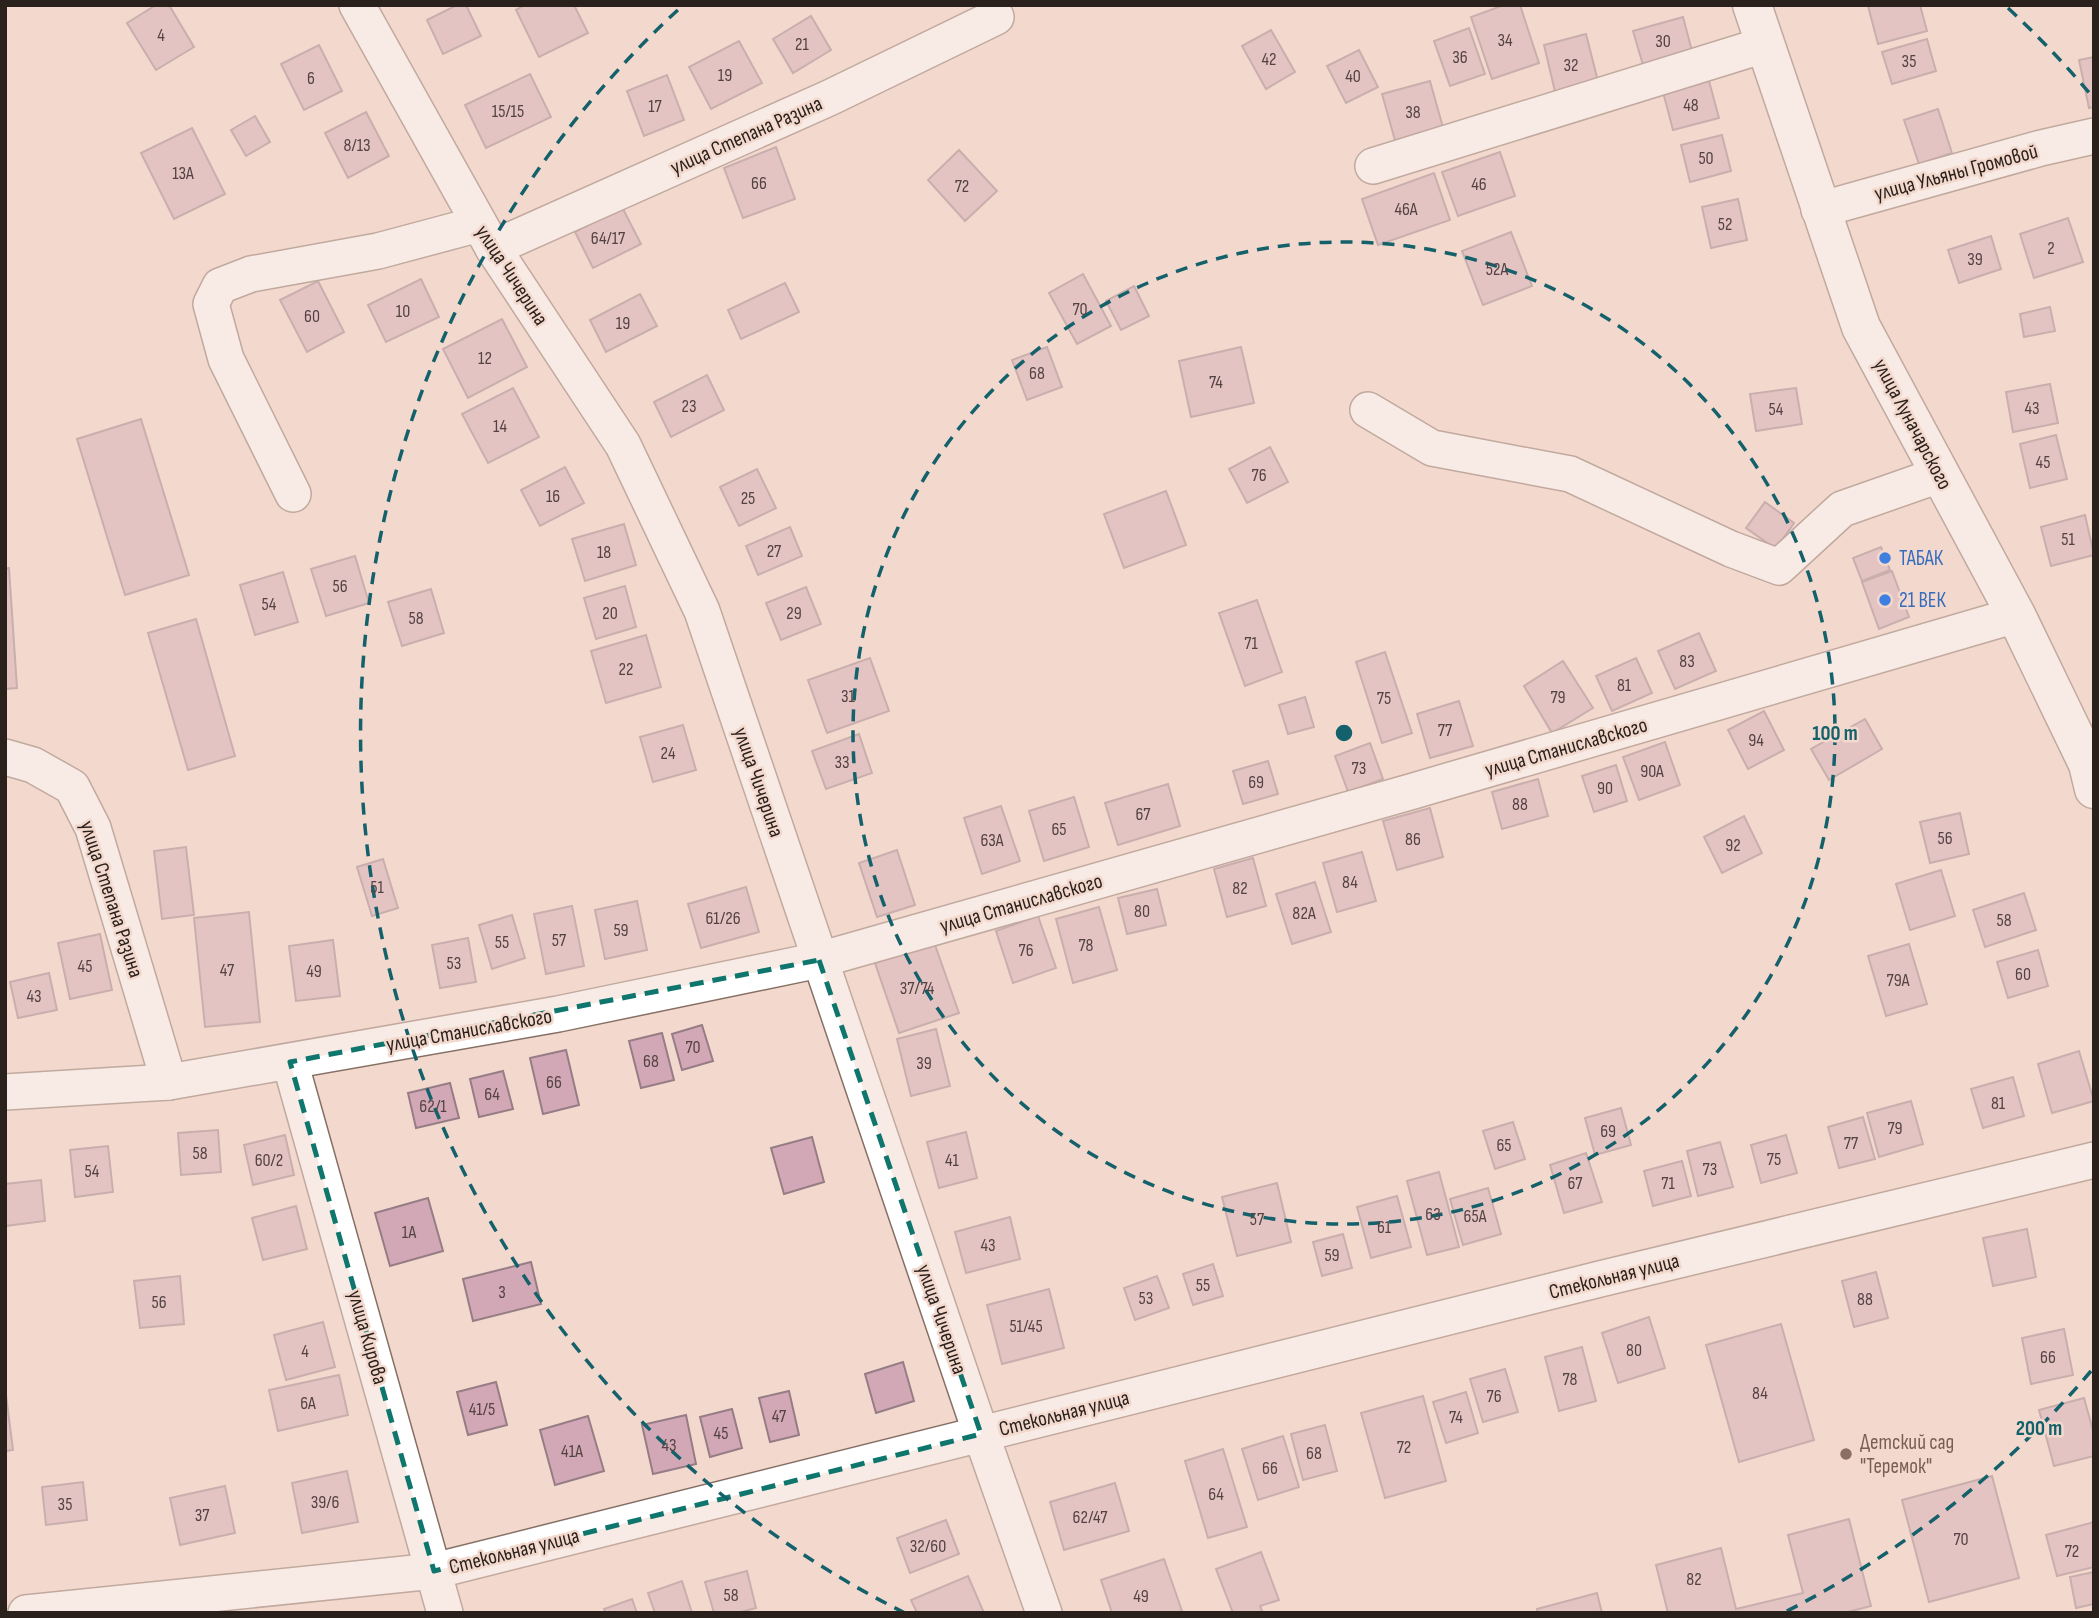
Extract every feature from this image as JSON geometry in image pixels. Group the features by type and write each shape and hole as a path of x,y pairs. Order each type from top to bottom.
{"main road":[{"name":"улица Луначарского","path":"1752,5 1819,210 1861,327 2016,615 2088,764 2094,789"}],"street":[{"name":"улица Чичерина","path":"357,5 486,236 623,445 702,611 1044,1613"},
{"name":"улица Степана Разина","path":"293,494 226,359 211,304 220,286 251,274 377,251 486,236 829,98 996,17"},
{"path":"1373,166 1764,45"},
{"name":"улица Ульяны Громовой","path":"1819,210 2040,148 2094,136"},
{"path":"1368,410 1432,449 1570,474 1731,549 1779,567 1842,509 1939,475"},
{"name":"улица Станиславского","path":"5,1092 169,1082 558,1014 819,960 1396,796 2016,615"},
{"name":"улица Степана Разина","path":"5,757 33,765 72,787 93,828 169,1082"},
{"name":"улица Кирова","path":"290,1062 445,1613"},
{"name":"Стекольная улица","path":"26,1613 434,1571 1600,1279 2094,1160"}],"highlighted area":[{"path":"819,960 981,1434 434,1571 290,1062"}],"building":[{"path":"156,5 169,5 194,47 156,70 127,23"},
{"path":"457,5 466,5 481,36 443,54 427,20"},
{"path":"525,5 574,5 588,33 539,57 516,10"},
{"path":"1504,5 1520,5 1539,63 1492,79 1471,17"},
{"path":"1920,5 1927,31 1878,44 1868,6"},
{"path":"811,16 831,50 793,73 773,39"},
{"path":"1683,17 1692,51 1643,65 1633,31"},
{"path":"1469,28 1485,74 1450,86 1434,41"},
{"path":"1271,30 1295,72 1266,89 1242,46"},
{"path":"1586,34 1599,85 1556,96 1544,45"},
{"path":"1927,39 1936,71 1892,84 1882,52"},
{"path":"739,41 762,83 711,109 689,67"},
{"path":"319,45 342,91 304,110 281,64"},
{"path":"1359,50 1378,87 1346,103 1327,66"},
{"path":"2094,57 2094,107 2089,108 2079,60"},
{"path":"530,74 551,117 486,148 465,105"},
{"path":"667,75 684,120 644,136 627,91"},
{"path":"1430,81 1444,131 1396,144 1382,94"},
{"path":"1709,81 1719,118 1673,130 1663,92"},
{"path":"1938,109 1952,153 1919,164 1904,120"},
{"path":"366,112 389,156 348,178 325,133"},
{"path":"255,116 270,142 246,156 231,130"},
{"path":"192,128 225,194 174,219 141,153"},
{"path":"1722,135 1731,171 1690,182 1681,145"},
{"path":"776,147 795,199 743,218 724,168"},
{"path":"959,150 997,191 965,221 928,180"},
{"path":"1500,152 1515,196 1458,216 1442,172"},
{"path":"1434,173 1450,220 1378,245 1362,199"},
{"path":"1738,199 1747,240 1711,248 1702,207"},
{"path":"622,207 641,244 593,268 575,232"},
{"path":"2068,218 2083,262 2034,278 2020,234"},
{"path":"1511,232 1532,286 1483,305 1462,251"},
{"path":"1991,236 2001,269 1959,283 1948,250"},
{"path":"1083,274 1111,326 1077,344 1049,293"},
{"path":"421,279 439,317 386,342 368,305"},
{"path":"318,281 344,332 307,352 280,300"},
{"path":"785,283 799,312 741,339 728,310"},
{"path":"1134,286 1149,316 1121,330 1106,301"},
{"path":"640,294 657,326 606,352 590,320"},
{"path":"2050,307 2055,331 2024,337 2020,314"},
{"path":"502,319 527,367 468,398 443,349"},
{"path":"1047,347 1062,387 1027,400 1012,360"},
{"path":"1241,347 1254,403 1191,417 1179,361"},
{"path":"707,375 724,410 671,437 654,402"},
{"path":"2050,384 2058,423 2013,432 2006,392"},
{"path":"513,388 539,437 488,463 462,414"},
{"path":"1796,388 1802,424 1756,431 1750,394"},
{"path":"141,419 189,575 125,595 77,439"},
{"path":"2056,435 2067,479 2030,488 2020,444"},
{"path":"1270,447 1288,482 1247,503 1229,469"},
{"path":"565,467 584,503 540,526 521,490"},
{"path":"757,469 776,508 739,526 720,487"},
{"path":"1166,491 1186,545 1124,568 1104,514"},
{"path":"1765,502 1794,523 1776,549 1746,528"},
{"path":"2085,515 2094,555 2051,566 2041,527"},
{"path":"624,524 636,565 585,581 572,539"},
{"path":"790,527 802,556 758,575 746,546"},
{"path":"1881,547 1890,570 1862,581 1853,558"},
{"path":"355,556 369,603 326,616 311,569"},
{"path":"9,568 17,688 5,689 5,569"},
{"name":"21 ВЕК","path":"1892,571 1909,617 1879,629 1862,582"},
{"path":"283,572 298,622 255,635 240,585"},
{"path":"625,586 636,627 596,639 584,598"},
{"path":"806,587 821,624 781,640 766,603"},
{"path":"431,589 444,633 402,646 388,602"},
{"path":"1257,600 1282,672 1245,686 1219,613"},
{"path":"196,619 235,756 188,770 148,633"},
{"path":"1699,633 1716,671 1675,689 1658,651"},
{"path":"646,635 661,687 606,703 591,651"},
{"path":"1385,652 1412,733 1382,743 1356,662"},
{"path":"870,658 889,711 827,733 808,680"},
{"path":"1636,658 1652,693 1612,711 1596,676"},
{"path":"1563,661 1593,708 1552,733 1524,686"},
{"path":"1305,697 1314,727 1288,734 1279,705"},
{"path":"1459,701 1473,746 1430,758 1417,714"},
{"path":"1764,711 1784,750 1748,769 1728,730"},
{"path":"1865,719 1882,749 1829,780 1811,749"},
{"path":"683,725 696,770 653,782 640,737"},
{"path":"859,734 872,773 826,789 812,751"},
{"path":"1665,742 1680,785 1639,800 1623,757"},
{"path":"1370,743 1383,779 1348,792 1335,756"},
{"path":"1268,761 1278,794 1243,804 1233,771"},
{"path":"1616,765 1627,801 1594,812 1582,776"},
{"path":"1538,779 1548,816 1502,829 1492,792"},
{"path":"1168,784 1180,826 1118,845 1105,803"},
{"path":"1074,797 1089,847 1044,861 1029,811"},
{"path":"1001,806 1020,861 982,874 964,818"},
{"path":"1430,808 1443,857 1397,870 1383,821"},
{"path":"1960,813 1969,854 1930,863 1920,822"},
{"path":"1744,816 1762,853 1722,873 1704,837"},
{"path":"186,847 194,915 162,919 154,851"},
{"path":"897,850 915,905 877,917 859,863"},
{"path":"1362,852 1376,901 1337,912 1323,863"},
{"path":"1253,858 1266,906 1227,917 1214,869"},
{"path":"383,859 398,908 372,916 357,867"},
{"path":"1941,870 1955,916 1910,930 1896,884"},
{"path":"1315,882 1331,932 1292,944 1276,894"},
{"path":"746,887 759,932 701,948 688,904"},
{"path":"1157,889 1166,925 1127,934 1118,898"},
{"path":"2024,893 2036,930 1985,947 1973,910"},
{"path":"637,901 647,950 605,959 595,910"},
{"path":"572,906 584,966 546,974 534,914"},
{"path":"1099,907 1117,970 1073,983 1056,919"},
{"path":"249,912 260,1022 205,1027 194,918"},
{"path":"512,915 525,958 492,969 479,925"},
{"path":"1038,916 1056,968 1013,983 996,931"},
{"path":"100,934 112,990 70,999 58,943"},
{"path":"468,938 476,982 440,988 432,945"},
{"path":"333,940 340,996 296,1001 289,946"},
{"path":"934,942 959,1013 899,1033 875,963"},
{"path":"1909,944 1927,1004 1886,1016 1868,956"},
{"path":"2038,950 2048,986 2008,998 1997,962"},
{"path":"49,973 57,1010 18,1018 10,982"},
{"path":"702,1025 713,1061 682,1070 672,1034"},
{"path":"936,1029 950,1086 911,1096 897,1039"},
{"path":"662,1033 674,1080 641,1088 629,1041"},
{"path":"566,1050 579,1105 543,1114 530,1058"},
{"path":"2079,1051 2094,1101 2052,1113 2038,1064"},
{"path":"503,1071 513,1109 479,1117 470,1079"},
{"path":"2013,1077 2024,1116 1983,1128 1971,1089"},
{"path":"450,1083 459,1118 416,1128 408,1093"},
{"path":"1911,1101 1923,1144 1879,1157 1867,1113"},
{"path":"1621,1108 1631,1145 1595,1155 1585,1118"},
{"path":"1863,1117 1875,1159 1839,1168 1828,1127"},
{"path":"1513,1122 1525,1159 1495,1169 1483,1131"},
{"path":"218,1130 221,1172 181,1175 178,1133"},
{"path":"966,1132 977,1178 939,1188 927,1142"},
{"path":"285,1135 294,1175 253,1185 244,1145"},
{"path":"1786,1135 1797,1173 1761,1183 1751,1145"},
{"path":"812,1137 824,1182 784,1194 771,1148"},
{"path":"1720,1142 1733,1187 1698,1196 1687,1151"},
{"path":"108,1146 113,1192 75,1197 70,1150"},
{"path":"1586,1153 1602,1202 1564,1213 1550,1165"},
{"path":"1682,1161 1691,1196 1653,1206 1644,1171"},
{"path":"1439,1172 1459,1247 1427,1255 1407,1181"},
{"path":"41,1180 45,1221 5,1226 5,1184"},
{"path":"1277,1183 1291,1242 1237,1256 1222,1197"},
{"path":"1488,1188 1501,1234 1463,1245 1450,1199"},
{"path":"1397,1196 1411,1247 1371,1258 1357,1207"},
{"path":"428,1198 443,1251 390,1266 375,1213"},
{"path":"296,1206 307,1249 263,1260 252,1218"},
{"path":"1010,1217 1020,1259 966,1273 955,1232"},
{"path":"2027,1229 2036,1277 1993,1286 1983,1238"},
{"path":"1343,1234 1352,1268 1322,1276 1313,1242"},
{"path":"531,1262 541,1304 473,1321 463,1279"},
{"path":"1213,1264 1223,1296 1193,1305 1183,1274"},
{"path":"1876,1272 1888,1318 1854,1327 1842,1281"},
{"path":"180,1276 184,1324 140,1328 134,1281"},
{"path":"1157,1276 1169,1308 1135,1320 1124,1288"},
{"path":"1049,1289 1064,1348 1002,1364 987,1305"},
{"path":"1649,1317 1665,1368 1618,1383 1602,1333"},
{"path":"323,1322 335,1367 286,1380 274,1335"},
{"path":"1781,1324 1814,1440 1739,1462 1706,1345"},
{"path":"2064,1329 2073,1375 2031,1384 2022,1338"},
{"path":"1582,1347 1596,1401 1559,1411 1545,1357"},
{"path":"903,1362 914,1401 876,1413 865,1374"},
{"path":"1505,1369 1518,1412 1483,1422 1470,1379"},
{"path":"339,1375 348,1415 278,1431 269,1390"},
{"path":"496,1382 507,1425 468,1435 457,1392"},
{"path":"5,1387 13,1450 5,1451"},
{"path":"789,1391 799,1435 770,1442 759,1398"},
{"path":"1466,1392 1478,1433 1446,1443 1433,1402"},
{"path":"1423,1396 1446,1481 1385,1498 1361,1413"},
{"path":"2084,1398 2094,1434 2094,1456 2054,1466 2039,1410"},
{"path":"732,1409 742,1448 710,1457 700,1417"},
{"path":"686,1415 696,1464 653,1474 642,1425"},
{"path":"588,1416 604,1471 555,1485 540,1430"},
{"path":"1325,1425 1337,1471 1303,1480 1291,1434"},
{"path":"1283,1436 1299,1487 1258,1500 1242,1449"},
{"path":"1223,1449 1247,1527 1208,1538 1185,1461"},
{"path":"347,1471 358,1522 302,1533 292,1483"},
{"path":"1992,1476 2019,1578 1929,1602 1902,1500"},
{"path":"83,1482 87,1520 46,1525 42,1487"},
{"path":"1115,1483 1129,1531 1064,1550 1050,1502"},
{"path":"225,1486 235,1533 180,1545 170,1498"},
{"path":"1849,1519 1871,1606 1844,1613 1668,1613 1656,1565 1721,1548 1736,1609 1803,1593 1788,1535"},
{"path":"946,1520 959,1554 910,1573 897,1538"},
{"path":"2094,1522 2094,1567 2057,1576 2046,1535"},
{"path":"1261,1552 1279,1600 1260,1606 1263,1613 1233,1613 1216,1569"},
{"path":"1164,1559 1182,1611 1112,1613 1101,1580"},
{"path":"747,1571 756,1608 737,1613 714,1613 705,1582"},
{"path":"2094,1572 2094,1604 2076,1608 2070,1577"},
{"path":"968,1576 984,1613 917,1613 911,1600"},
{"path":"682,1581 692,1613 655,1613 648,1593"},
{"path":"1597,1593 1602,1613 1538,1613 1537,1609"},
{"path":"632,1599 637,1613 606,1613 604,1609"}],"place":[{"name":"ТАБАК","path":"1885,558"},
{"name":"21 ВЕК","path":"1885,600"},
{"name":"Детский сад \"Теремок\"","path":"1846,1454"}]}
